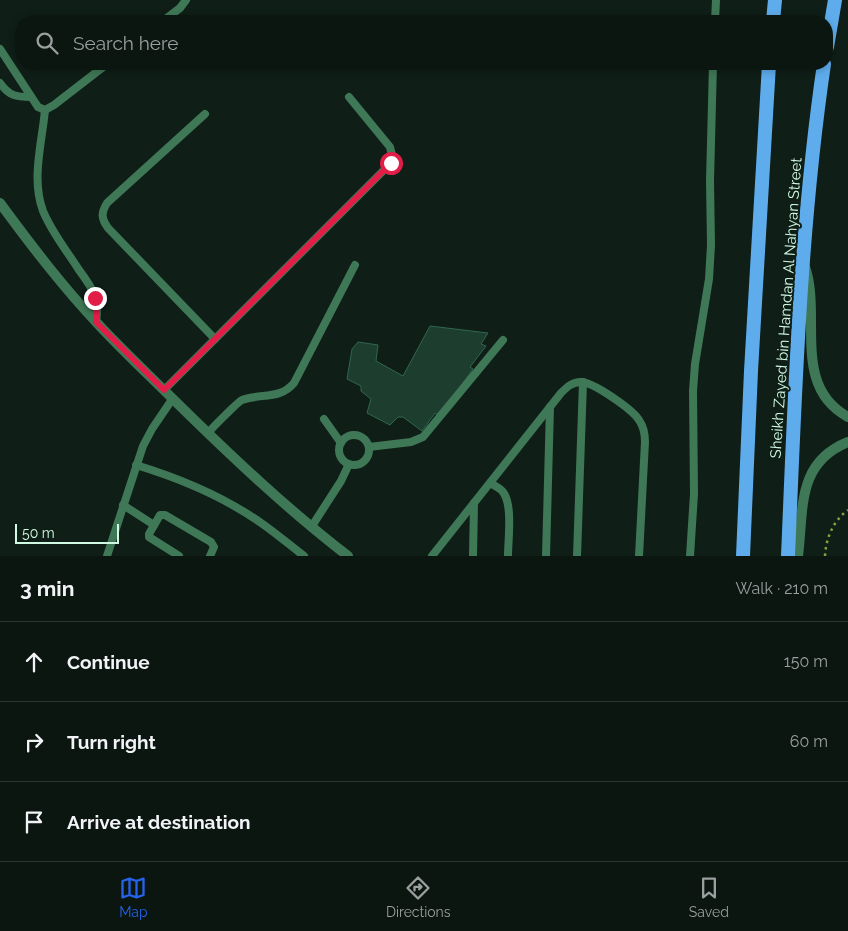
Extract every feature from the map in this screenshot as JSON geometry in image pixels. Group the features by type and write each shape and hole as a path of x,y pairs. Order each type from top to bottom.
{"highway":[{"path":"774,15 775,0"},
{"path":"832,15 834,0"},
{"name":"Sheikh Zayed bin Hamdan Al Nahyan Street","path":"743,556 752,351 769,70"},
{"name":"Sheikh Zayed bin Hamdan Al Nahyan Street","path":"788,556 803,261 816,117 823,70"}],"street":[{"path":"0,203 59,279 96,322 208,433 283,502 348,556"},
{"path":"803,261 811,295 811,360 814,373 825,397 834,407 848,417"},
{"path":"798,556 809,477 825,455 836,447 848,442"}],"lane":[{"path":"170,15 180,8 186,0"},
{"path":"715,15 716,0"},
{"path":"0,49 38,107 45,110"},
{"path":"45,110 99,70"},
{"path":"690,556 694,494 693,391 698,338 709,279 711,245 710,182 713,70"},
{"path":"0,83 6,92 11,95 31,97"},
{"path":"164,390 391,163 390,147 349,97"},
{"path":"45,110 37,172 38,191 43,210 51,228 90,286 95,298 96,322"},
{"path":"205,114 107,203 102,211 102,220 215,340"},
{"path":"208,433 241,400 278,394 290,389 355,265"},
{"path":"369,447 411,442 423,437 503,340"},
{"path":"578,556 583,382"},
{"path":"432,556 567,387 574,383 583,382 591,384 632,412 642,425 645,442 639,556"},
{"path":"107,556 136,464 152,429 173,398"},
{"path":"546,556 550,407"},
{"path":"324,419 341,443 340,453 349,464 354,465 364,461 369,452 369,447 364,438 359,436 349,436 341,443"},
{"path":"136,464 170,475 235,506 265,525 304,556"},
{"path":"312,526 349,464"},
{"path":"490,483 498,487 508,500 508,556"},
{"path":"473,556 474,503"},
{"path":"123,505 154,525"},
{"path":"179,556 150,538 149,534 160,515 165,515 213,544 214,549 210,556"}],"path":[{"path":"825,556 826,545 832,528 848,510"}],"building":[{"path":"430,326 488,333 481,344 486,346 470,367 473,369 439,416 435,413 422,431 403,417 398,417 390,425 367,413 371,399 361,391 361,386 347,379 352,349 358,342 378,345 376,361 403,376"}],"route":[{"path":"95,298 96,322 164,390 391,163"}]}
